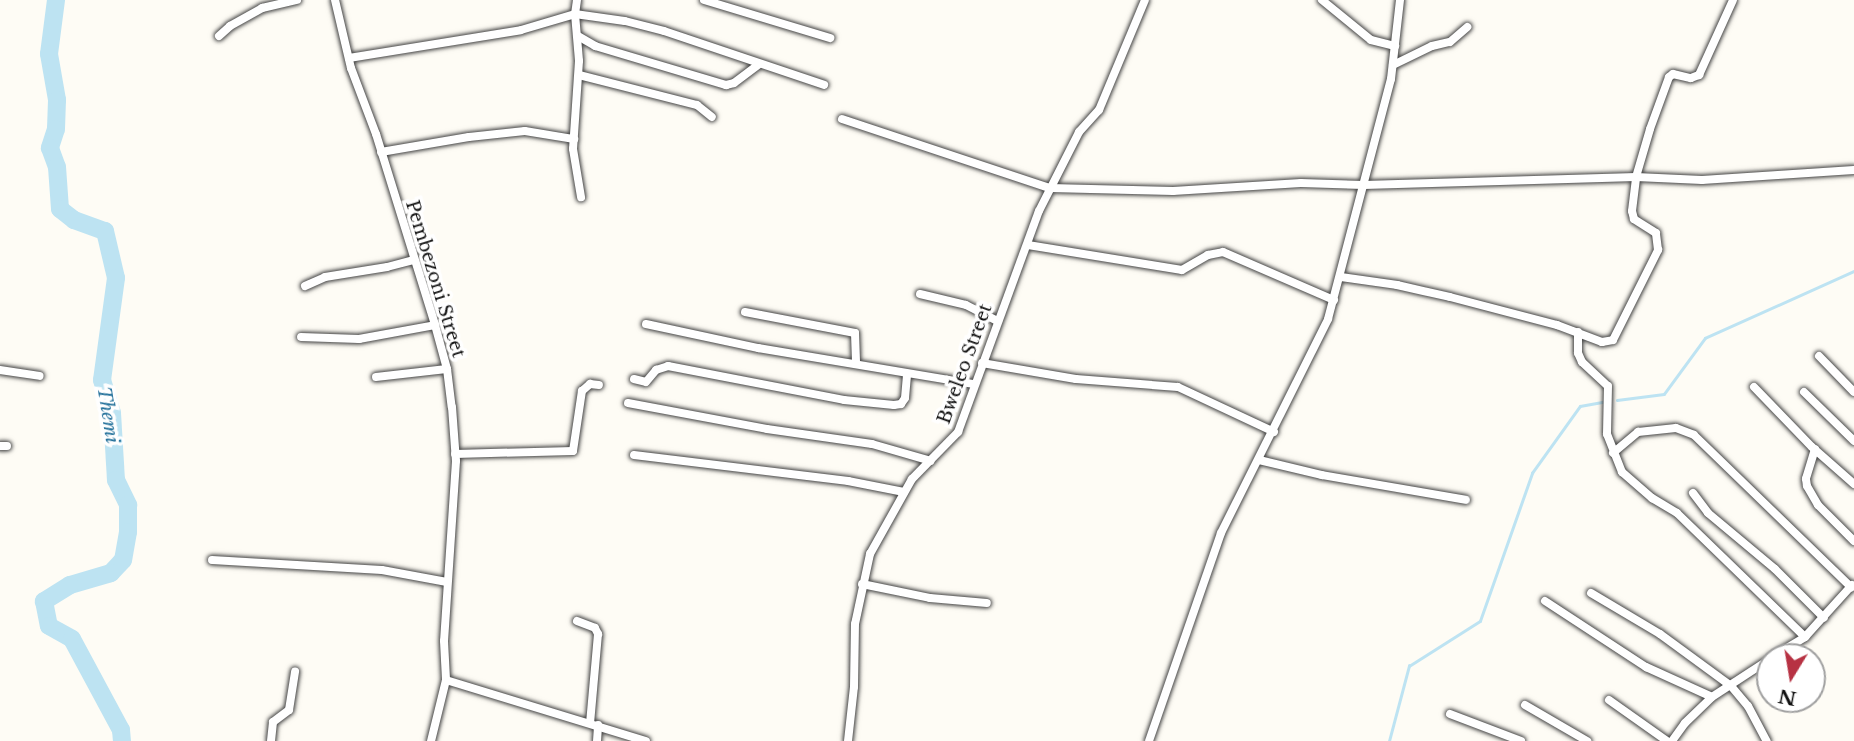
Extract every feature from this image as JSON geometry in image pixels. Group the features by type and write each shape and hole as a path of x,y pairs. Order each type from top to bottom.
{"street":[{"path":"219,36 253,12 298,0"},
{"name":"Pembezoni Street","path":"335,0 349,58 381,152 447,369 455,454 444,641 446,680 431,741"},
{"path":"578,0 575,14 579,75 574,139 581,197"},
{"path":"704,0 830,38"},
{"name":"Bweleo Street","path":"848,741 854,687 855,624 870,554 904,492 958,432 997,321 1050,188 1079,132 1099,110 1144,0"},
{"path":"1322,0 1371,40 1395,46"},
{"path":"1149,741 1221,533 1274,432 1328,319 1341,277 1393,65 1400,0"},
{"path":"1341,277 1425,291 1578,332 1602,342 1613,340 1655,260 1658,240 1656,233 1634,219 1632,211 1636,177 1650,129 1669,78 1673,74 1690,78 1699,75 1733,0"},
{"path":"349,58 521,30 575,14 625,21 664,31 824,85"},
{"path":"1393,65 1450,42 1467,27"},
{"path":"578,36 595,46 726,85 734,83 759,65"},
{"path":"579,75 697,105 712,117"},
{"path":"842,119 1050,188 1173,191 1301,183 1364,185 1636,177 1702,180 1854,170"},
{"path":"381,152 469,137 525,131 574,139"},
{"path":"1028,245 1173,270 1182,270 1208,255 1223,252 1334,300"},
{"path":"305,286 325,277 413,260"},
{"path":"920,294 967,305 997,321"},
{"path":"745,312 855,333 856,364"},
{"path":"646,324 758,348 974,384"},
{"path":"301,337 359,339 435,326"},
{"path":"1578,332 1578,353 1582,362 1608,386 1606,434 1622,472 1652,498 1677,513 1805,637"},
{"path":"1819,356 1854,392"},
{"path":"982,363 1076,379 1178,387 1238,412 1274,432"},
{"path":"634,379 646,382 656,370 668,366 844,400 894,405 901,404 905,398 907,374"},
{"path":"376,377 447,369"},
{"path":"0,370 40,376"},
{"path":"455,454 573,451 582,391 590,384 599,385"},
{"path":"1754,387 1854,484"},
{"path":"1804,392 1854,441"},
{"path":"628,403 767,429 873,444 931,461"},
{"path":"1613,453 1638,432 1676,428 1694,435 1852,585 1824,618 1795,643"},
{"path":"1815,449 1806,479 1811,496 1854,541"},
{"path":"634,455 848,481 904,492"},
{"path":"1259,460 1322,475 1466,500"},
{"path":"1693,493 1708,513 1775,569 1824,618"},
{"path":"212,560 382,570 447,582"},
{"path":"862,584 930,598 987,603"},
{"path":"1591,593 1660,634 1731,686 1748,706 1767,741"},
{"path":"1545,601 1646,667 1712,697"},
{"path":"577,621 595,628 598,634 594,724 597,741"},
{"path":"1609,700 1670,741 1712,697 1756,668"},
{"path":"271,741 273,722 289,710 295,671"},
{"path":"446,680 646,741"},
{"path":"1525,705 1587,741"},
{"path":"1450,714 1521,741"}],"waterway":[{"name":"Themi","path":"56,0 49,54 57,100 56,129 50,148 57,167 60,209 74,220 105,231 116,278 102,380 112,413 116,480 128,505 128,532 123,560 111,573 70,585 44,601 49,626 72,639 121,730 122,741"},
{"path":"1617,400 1664,394 1705,338 1854,271"},
{"path":"1389,741 1409,666 1480,621 1532,473 1580,406 1602,402"}]}
